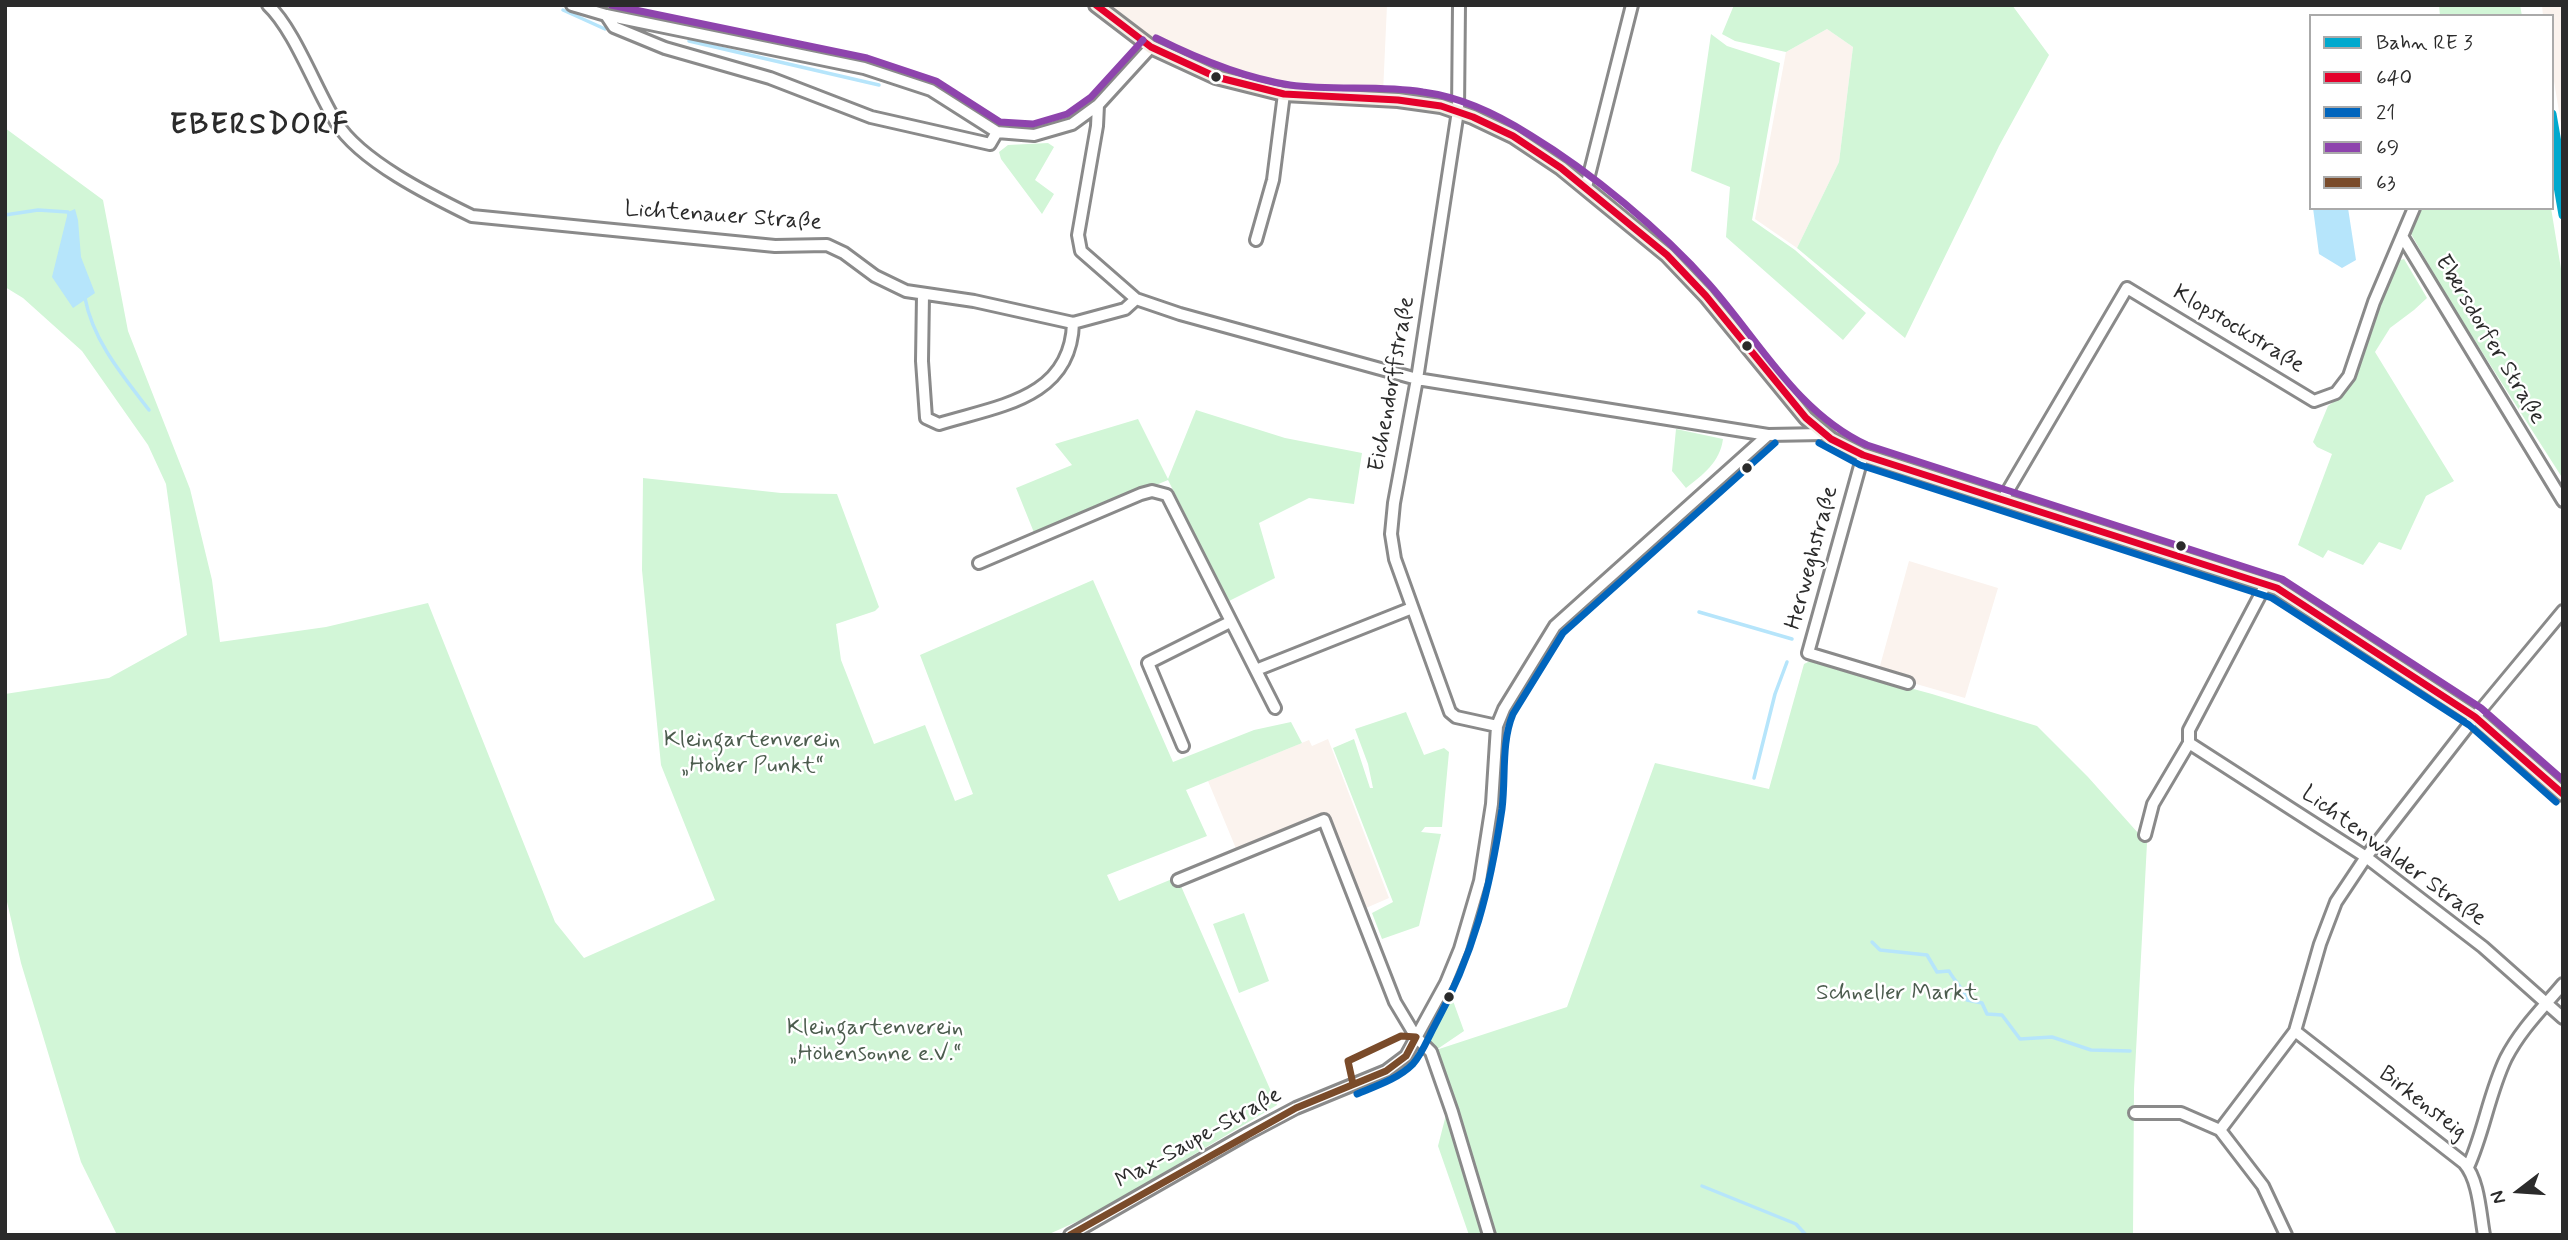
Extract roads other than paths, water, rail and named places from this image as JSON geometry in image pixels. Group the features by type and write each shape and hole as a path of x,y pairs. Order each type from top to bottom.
{"main road":[{"path":"1096,5 1151,47 1216,77 1284,94 1415,102 1458,111 1513,136 1561,167 1682,269 1806,418 1824,434 1863,455 2277,588 2475,717 2563,794"}],"street":[{"name":"Lichtenauer Straße","path":"268,5 289,35 337,123 353,144 437,200 472,216 775,246 827,245 844,253 875,276 906,291 974,301 1073,323 1125,309 1136,299"},
{"path":"572,5 606,15 864,68 931,90 997,132 1044,133 1072,124 1098,104 1151,47"},
{"name":"Eichendorffstraße","path":"1459,5 1458,111 1391,534 1395,559 1450,712 1456,717 1497,726"},
{"path":"1586,187 1633,5"},
{"path":"606,15 614,27 665,48 770,78 872,117 990,144 997,132"},
{"path":"1256,240 1273,180 1284,94"},
{"path":"1098,104 1097,127 1078,235 1081,251 1136,299 1180,314 1417,379 1769,435 1824,434"},
{"path":"2402,236 2413,210"},
{"name":"Klopstockstraße","path":"2003,499 2127,288 2314,401 2329,398 2336,393 2349,376 2374,302 2402,236"},
{"name":"Ebersdorfer Straße","path":"2402,236 2563,501"},
{"path":"923,295 922,361 926,418 939,424 1020,399 1037,391 1052,379 1061,366 1073,340 1073,323"},
{"name":"Max-Saupe-Straße","path":"1070,1235 1296,1108 1385,1072 1406,1056 1446,983 1460,949 1480,881 1492,804 1497,726 1504,709 1555,626 1684,508 1769,435"},
{"name":"Herweghstraße","path":"1863,455 1808,653 1908,683"},
{"path":"979,563 1141,494 1152,491 1167,495 1275,708"},
{"path":"2145,835 2153,804 2189,743 2189,730 2266,584"},
{"path":"1256,670 1412,608"},
{"path":"2220,1130 2295,1031 2320,944 2336,902 2366,857 2475,717 2563,611"},
{"path":"1183,746 1148,663 1230,622"},
{"name":"Lichtenwalder Straße","path":"2189,743 2366,857 2465,932 2563,1018"},
{"path":"1178,880 1324,820 1395,1002 1416,1037 1431,1052 1489,1235"},
{"path":"2468,1167 2480,1141 2490,1102 2506,1058 2525,1026 2563,984"},
{"name":"Birkensteig","path":"2295,1031 2468,1167 2477,1195 2484,1235"},
{"path":"2135,1113 2181,1113 2220,1130 2263,1186 2286,1235"}],"water":[{"path":"75,209 81,257 95,293 73,308 52,277 68,212"},
{"path":"2313,210 2348,210 2356,260 2342,268 2319,254"}],"waterway":[{"path":"563,10 605,29"},
{"path":"689,41 879,85"},
{"path":"5,215 38,210 68,212 69,215"},
{"path":"85,298 102,343 119,371 149,410"},
{"path":"1699,612 1792,639"},
{"path":"1754,778 1775,694 1787,662"},
{"path":"1872,942 1880,950 1927,955 1937,972 1949,971 1967,1000 1982,1003 1987,1014 2002,1015 2020,1039 2052,1037 2091,1050 2130,1051"},
{"path":"1702,1186 1796,1224 1806,1235"}],"district":[{"name":"EBERSDORF","path":"260,127"}],"park label":[{"name":"Kleingartenverein „Hoher Punkt“","path":"752,754"},
{"name":"Schneller Markt","path":"1897,994"},
{"name":"Kleingartenverein „Höhensonne e.V.“","path":"875,1042"}]}
